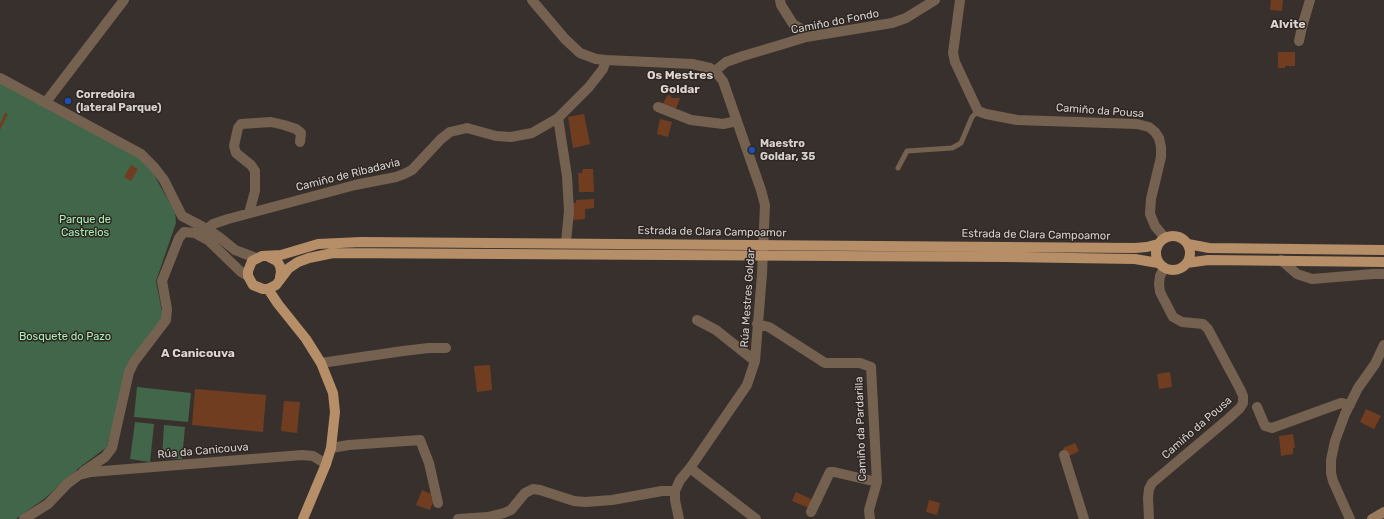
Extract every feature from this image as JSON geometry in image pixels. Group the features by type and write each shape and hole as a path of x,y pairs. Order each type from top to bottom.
{"main road":[{"name":"Estrada de Clara Campoamor","path":"256,258 281,255 313,246 332,243 566,242 1135,248 1147,247 1170,236 1180,237 1188,244 1209,248 1384,250"},
{"path":"1161,265 1155,253 1162,241"},
{"path":"1187,263 1190,254 1188,244"},
{"name":"Estrada de Clara Campoamor","path":"268,289 276,285 280,277 298,262 333,253 1135,259 1161,265 1168,270 1180,269 1187,263 1208,260 1384,262"},
{"path":"267,256 277,261 281,272 280,277"},
{"path":"256,258 249,266 248,276 253,285 263,289 268,289 306,339 322,363 333,393 335,412 331,448 326,464 303,519"},
{"path":"1372,519 1384,512"}],"street":[{"path":"46,102 124,0"},
{"path":"532,0 565,39 574,48 588,56 606,60 692,64 710,68 715,71"},
{"path":"780,0 781,5 793,24 804,31 806,37"},
{"name":"Camiño do Fondo","path":"715,71 726,62 806,37 892,23 906,18 935,0"},
{"path":"960,0 952,53 978,111"},
{"path":"1299,41 1310,0"},
{"name":"Camiño de Ribadavia","path":"205,233 218,222 348,187 404,174 412,170 441,139 454,130 467,128 496,136 511,137 532,133 558,118 589,87 603,69 606,60"},
{"name":"Rúa Mestres Goldar","path":"675,491 680,480 722,423 747,385 755,361 758,342 757,324 762,274 765,205 723,81 715,71"},
{"path":"0,78 147,158 164,180 182,216 185,224 184,232 205,233 219,237 235,250 256,258"},
{"path":"658,107 691,120 723,124 737,121"},
{"name":"Camiño da Pousa","path":"978,111 1017,120 1123,123 1138,124 1149,127 1155,132 1158,138 1161,157 1151,199 1150,214 1162,241"},
{"path":"558,118 567,176 569,211 566,242"},
{"path":"249,213 255,191 254,170 251,165 236,153 234,146 238,128 241,124 271,122 284,124 301,133 300,142"},
{"path":"182,216 205,233 241,272 248,276"},
{"name":"Rúa da Canicouva","path":"24,519 48,504 67,484 106,457 112,448 129,372 134,362 166,320 167,309 162,281 178,238 184,232"},
{"path":"1281,260 1297,274 1312,279 1384,274"},
{"name":"Camiño da Pousa","path":"1149,519 1148,498 1149,489 1152,483 1228,420 1243,403 1243,396 1240,389 1208,329 1203,324 1182,322 1173,317 1160,292 1158,284 1161,265"},
{"name":"Rúa Mestres Goldar","path":"697,320 716,330 755,361"},
{"name":"Camiño da Pardarilla","path":"757,324 768,327 825,363 860,363 871,367 877,482 869,510 869,518"},
{"path":"1350,519 1333,482 1331,460 1335,441 1350,405 1358,388 1375,364 1384,345"},
{"path":"322,363 429,348 446,348"},
{"path":"1257,407 1265,426 1272,428 1341,403 1350,405"},
{"path":"331,448 349,445 420,440 429,463 438,503"},
{"name":"Rúa da Canicouva","path":"79,475 91,472 302,455 313,456 326,464"},
{"path":"1064,456 1084,519"},
{"path":"690,468 756,519"},
{"path":"812,512 830,472 877,482"},
{"path":"458,519 488,517 511,510 525,493 533,489 574,501 585,502 612,500 662,491 675,491 674,500 679,519"}],"lane":[{"path":"898,168 907,151 952,148 961,143 972,117 978,111"}],"green space":[{"name":"Parque de Castrelos","path":"0,81 138,156 150,168 175,212 176,223 156,281 163,317 129,362 107,447 80,467 44,499 16,519 0,519"},
{"path":"137,387 191,393 188,422 134,417"},
{"path":"135,422 154,424 150,462 130,459"},
{"path":"164,425 185,427 182,459 162,458"}],"building":[{"path":"1271,0 1283,0 1282,11 1270,10"},
{"path":"1278,52 1295,52 1295,66 1278,68"},
{"path":"670,95 672,98 680,98 675,111 662,105 667,96"},
{"path":"5,113 8,114 0,130 0,124"},
{"path":"584,114 590,144 573,148 568,117"},
{"path":"660,119 672,122 668,137 657,134"},
{"path":"131,165 138,169 131,181 124,177"},
{"path":"583,169 593,169 594,192 579,192 578,173 582,173"},
{"path":"594,199 594,208 585,209 585,219 572,220 571,203 576,203 576,200"},
{"path":"490,365 492,390 477,392 474,366"},
{"path":"1170,372 1172,387 1159,389 1157,374"},
{"path":"195,389 266,395 263,432 192,425"},
{"path":"284,401 300,402 297,433 281,431"},
{"path":"1366,409 1381,416 1374,429 1360,422"},
{"path":"1293,434 1295,448 1293,448 1293,454 1281,456 1279,436"},
{"path":"1075,443 1079,451 1067,457 1063,448"},
{"path":"422,490 433,495 431,498 434,499 430,510 416,505"},
{"path":"796,492 813,500 809,508 792,501"},
{"path":"929,500 940,503 937,515 926,512"}],"place":[{"name":"Corredoira (lateral Parque)","path":"68,101"},
{"name":"Maestro Goldar, 35","path":"752,150"}],"district":[{"name":"Alvite","path":"1288,25"},
{"name":"Os Mestres Goldar","path":"680,83"},
{"name":"A Canicouva","path":"198,354"}],"park label":[{"name":"Bosquete do Pazo","path":"65,337"}]}
